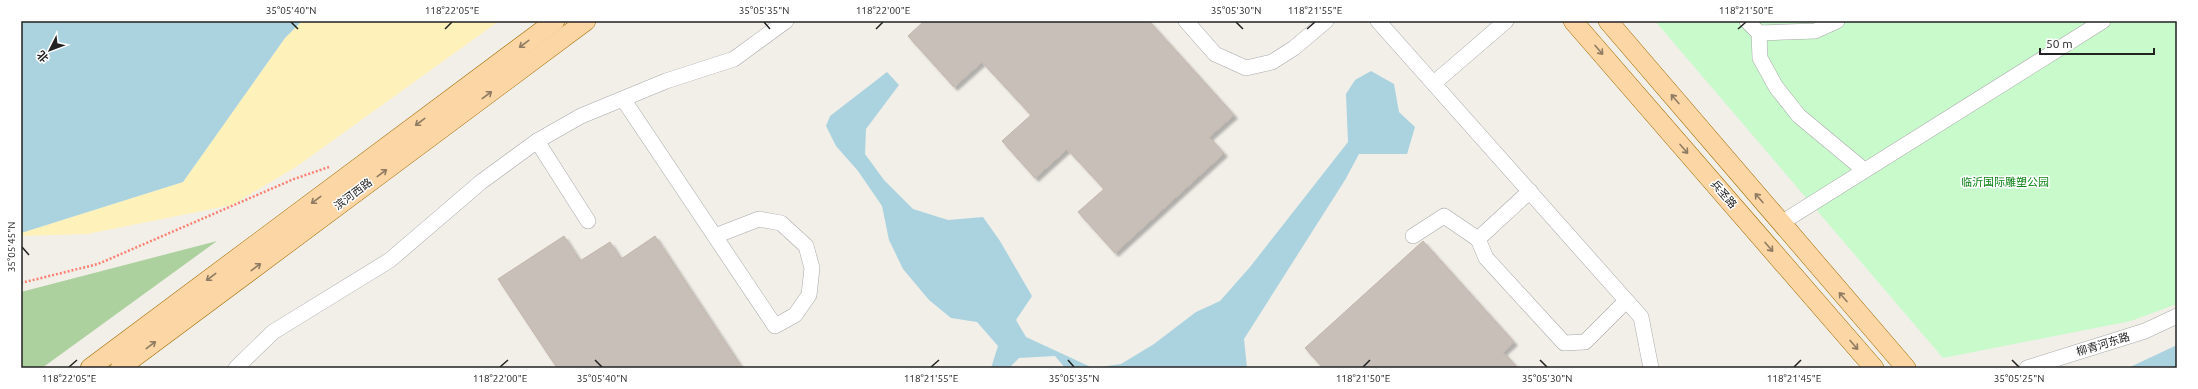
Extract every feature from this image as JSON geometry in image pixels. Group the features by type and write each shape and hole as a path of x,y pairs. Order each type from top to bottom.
{"main road":[{"name":"滨河西路","path":"90,368 555,21"},
{"name":"滨河西路","path":"120,368 586,21"},
{"name":"兵圣路","path":"1573,21 1874,368"},
{"path":"1608,21 1906,368"}],"street":[{"path":"236,368 273,332 390,260 481,182 537,141 580,116 666,81 734,58 786,21"},
{"path":"1186,21 1215,54 1246,68 1272,62 1294,48 1326,21"},
{"path":"1378,21 1641,317 1651,368"},
{"path":"1434,83 1506,21"},
{"path":"1747,21 1759,33 1760,58 1776,87 1799,116 1864,170"},
{"path":"1759,33 1815,31 1837,21"},
{"path":"1781,223 2103,21"},
{"path":"623,99 775,326 795,315 809,295 812,268 806,246 781,223 760,219 715,236"},
{"path":"537,141 588,221"},
{"path":"1478,239 1530,191"},
{"path":"1413,236 1444,216 1478,239 1486,258 1564,343 1585,342 1626,301"},
{"name":"柳青河东路","path":"2027,368 2145,331 2177,316"}],"path":[{"path":"21,283 98,264 294,179 336,165"}],"green space":[{"name":"临沂国际雕塑公园","path":"1655,21 2177,21 2177,304 2131,321 1943,358"},
{"path":"217,241 42,368 21,368 21,292"}],"sand":[{"path":"302,21 499,21 296,167 232,205 87,234 21,236 21,233 183,182 285,38"}],"water":[{"path":"21,21 302,21 285,38 183,182 21,233"},
{"path":"1371,71 1394,84 1399,112 1415,127 1407,154 1359,154 1345,180 1244,339 1247,368 1093,368 1121,364 1154,344 1196,312 1220,301 1250,267 1348,142 1346,94 1355,80"},
{"path":"887,72 899,85 866,129 865,154 884,180 913,209 948,220 983,217 1000,241 1032,296 1016,320 1026,337 1093,368 1065,368 1055,356 1019,358 1009,368 991,368 998,346 977,322 951,318 929,300 903,269 889,240 882,206 858,171 836,146 826,126 830,116"},
{"path":"2177,345 2177,368 2128,368"}],"building":[{"path":"924,21 1149,21 1234,115 1209,137 1224,153 1115,253 1078,212 1104,189 1067,149 1035,178 1002,141 1031,115 982,62 954,87 908,36"},
{"path":"564,236 580,261 610,242 621,259 655,236 742,368 557,368 498,279"},
{"path":"1423,241 1514,342 1503,352 1518,368 1323,368 1305,348"}]}
